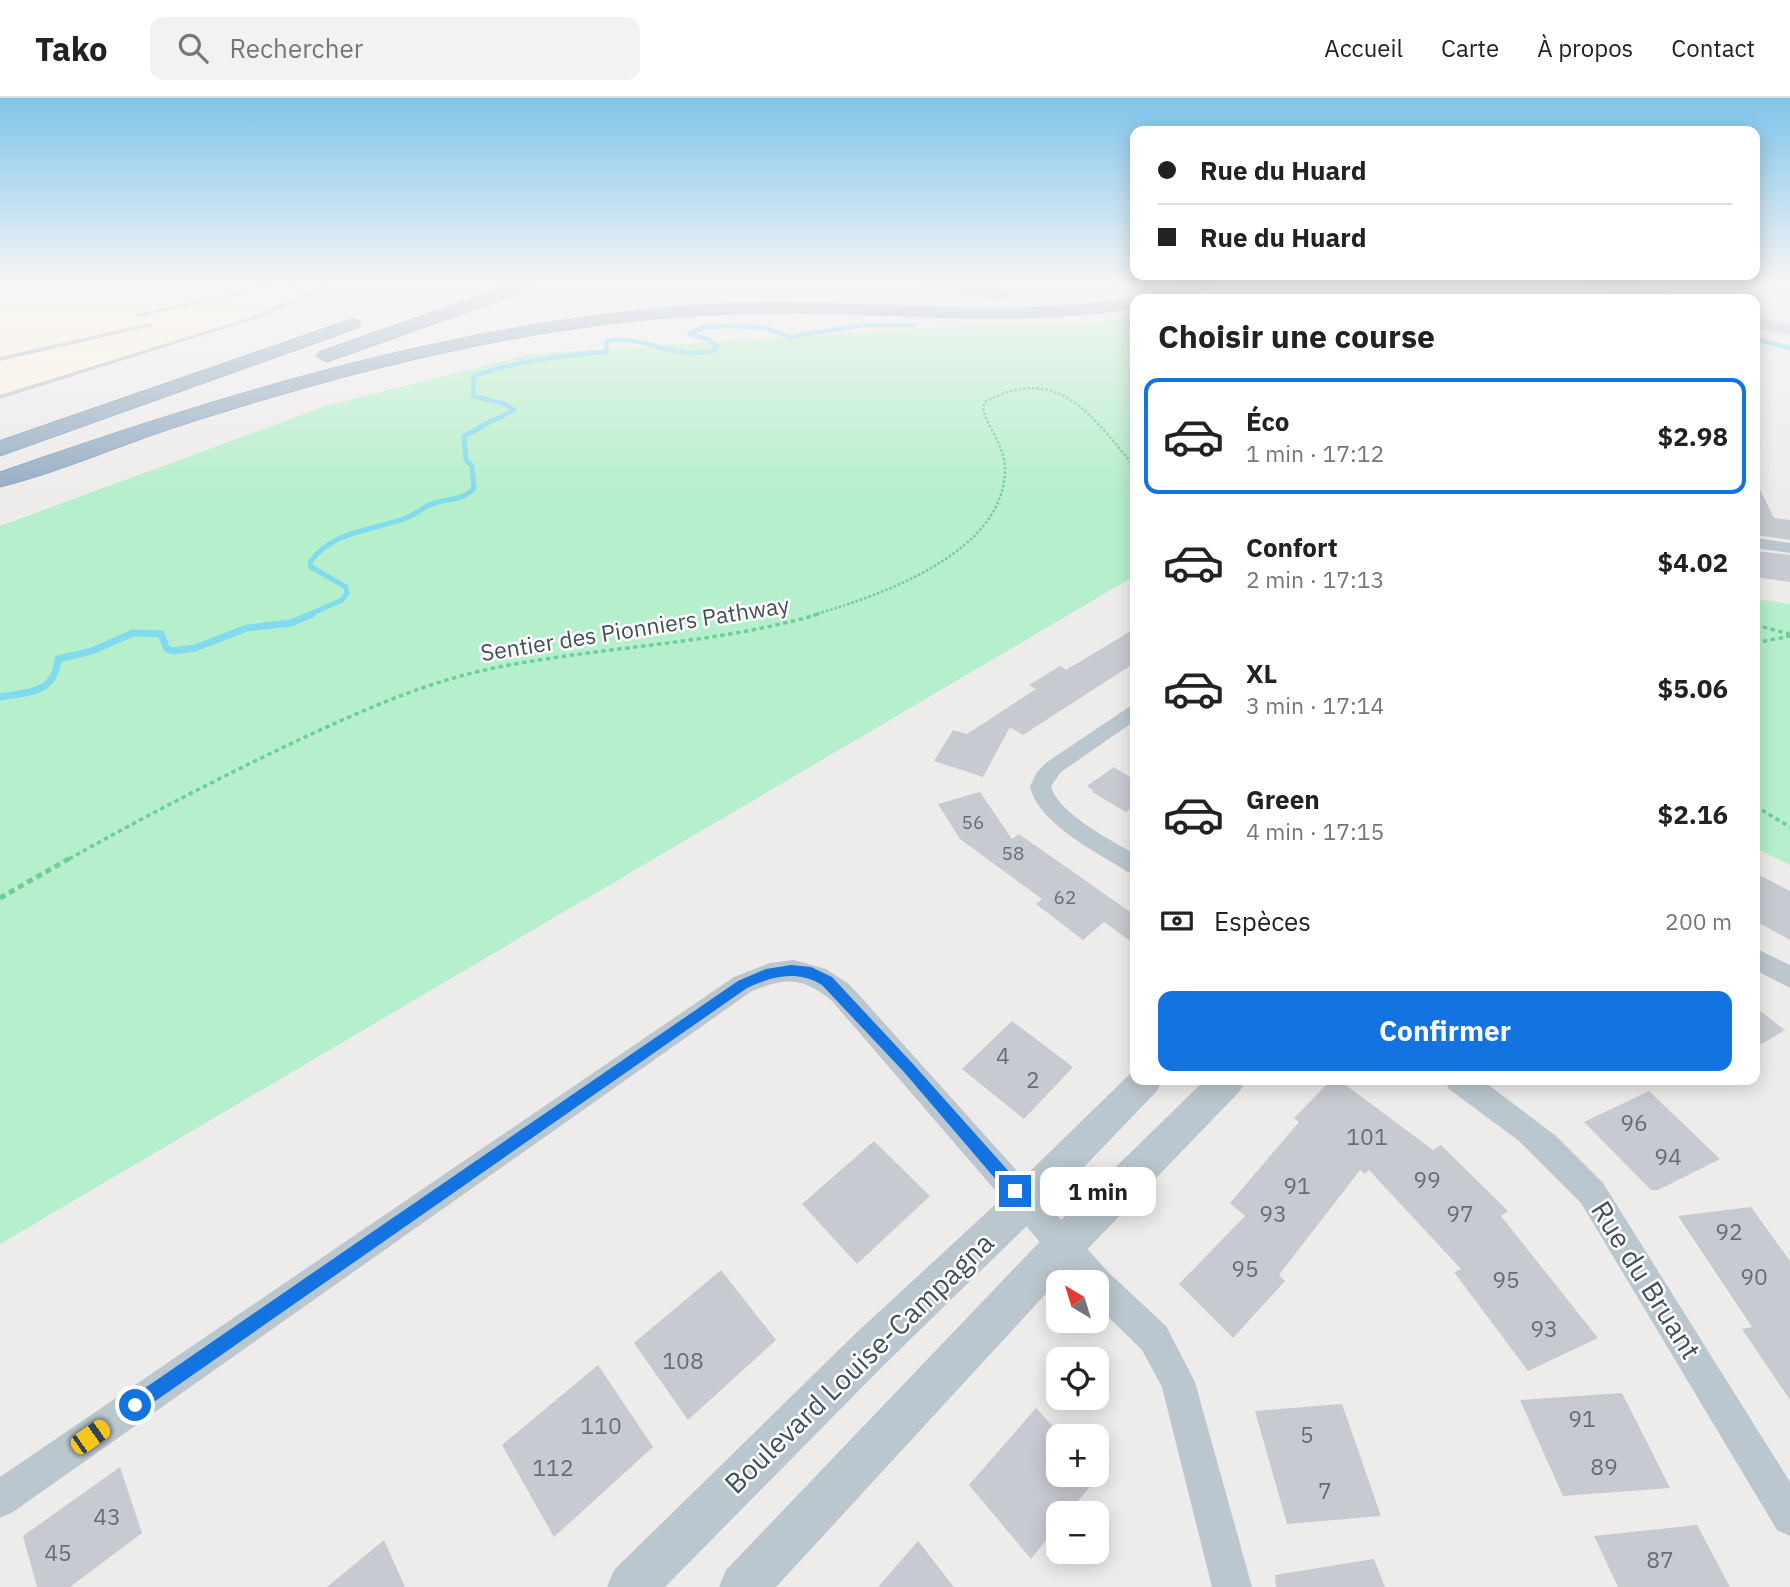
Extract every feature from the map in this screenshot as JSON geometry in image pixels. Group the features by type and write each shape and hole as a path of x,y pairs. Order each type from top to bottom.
{"highway":[{"path":"0,449 268,353"},
{"path":"0,478 334,353"},
{"path":"0,478 191,416 421,353"}],"street":[{"path":"1760,545 1790,548"},
{"path":"1130,715 1055,767 1044,777 1040,788 1044,800 1058,814 1130,862"},
{"path":"1760,961 1790,978"},
{"path":"0,1499 743,984 766,974 791,970 811,972 827,981 908,1068 1085,1270"},
{"name":"Boulevard Louise-Campagna","path":"631,1587 869,1350 1025,1202 1140,1085"},
{"path":"743,1587 1063,1245 1223,1085"},
{"name":"Rue du Bruant","path":"1466,1085 1539,1137 1566,1161 1592,1193 1790,1517"},
{"path":"1110,1296 1154,1338 1178,1382 1232,1587"}],"lane":[{"path":"0,359 24,353"},
{"path":"0,397 141,353"}],"path":[{"name":"Sentier des Pionniers Pathway","path":"0,898 180,797 405,693 540,659 777,625 825,614 889,590 956,551 973,538 992,512 1005,481 1005,470 1002,449 983,408 985,402 991,398 1009,392 1032,391 1055,393 1074,400 1130,461"},
{"path":"1760,626 1790,635"},
{"path":"1760,642 1790,635"},
{"path":"1760,809 1790,827"}],"shaded area":[{"path":"0,353 150,353 0,400"}],"green space":[{"path":"1130,353 1130,579 0,1244 0,526 326,406 531,354"},
{"path":"1760,600 1790,604 1790,865 1760,850"}],"building":[{"path":"1760,489 1774,518 1790,520 1790,540 1760,536"},
{"path":"1760,552 1790,555 1790,582 1760,578"},
{"path":"1130,632 1130,666 1023,735 1010,727 983,777 934,761 953,730 967,734 1036,689 1029,685 1060,666 1066,670"},
{"path":"1114,767 1130,777 1130,809 1126,812 1092,792 1094,791 1087,786"},
{"path":"980,792 1012,839 1019,834 1130,912 1130,941 1104,922 1083,940 1036,904 1042,899 960,839 938,804"},
{"path":"1760,876 1790,891 1790,940 1760,924"},
{"path":"1760,1011 1785,1030 1760,1045"},
{"path":"1012,1021 1073,1067 1024,1119 962,1069"},
{"path":"1326,1085 1346,1085 1433,1150 1441,1145 1508,1211 1501,1216 1598,1338 1528,1371 1454,1272 1461,1269 1369,1170 1365,1174 1360,1170 1279,1275 1285,1281 1233,1338 1179,1284 1245,1216 1230,1203 1299,1122 1294,1118"},
{"path":"1649,1091 1720,1159 1658,1190 1651,1190 1584,1122"},
{"path":"874,1141 930,1196 857,1264 802,1204"},
{"path":"1751,1207 1790,1261 1790,1400 1742,1329 1752,1327 1678,1216"},
{"path":"721,1270 776,1340 688,1420 634,1343"},
{"path":"598,1365 653,1447 554,1537 502,1445"},
{"path":"1622,1393 1670,1488 1563,1496 1520,1400"},
{"path":"1342,1404 1381,1516 1287,1524 1255,1411"},
{"path":"1036,1408 1051,1424 1046,1424 1046,1487 1090,1487 1078,1501 1046,1501 1046,1540 1031,1559 969,1485"},
{"path":"120,1467 142,1533 70,1587 37,1587 23,1536"},
{"path":"1697,1525 1730,1587 1618,1587 1594,1536"},
{"path":"384,1540 405,1587 327,1587"},
{"path":"918,1541 954,1587 878,1587 897,1565"},
{"path":"1374,1559 1385,1587 1276,1587 1275,1575"}],"waterway":[{"path":"478,428 514,410 505,404 473,396 474,376 506,366 589,353"},
{"path":"308,615 342,600 347,593 346,587 311,567 310,562 330,543 406,518 431,504 465,495 474,488 472,466 466,460 464,436 482,427"},
{"path":"0,697 38,689 52,679 58,659 92,651 133,633 161,634 167,649 173,651 195,648 247,628 291,623 312,614"}],"route":[{"path":"135,1405 743,984 766,974 791,970 811,972 841,993 1015,1191"}]}
